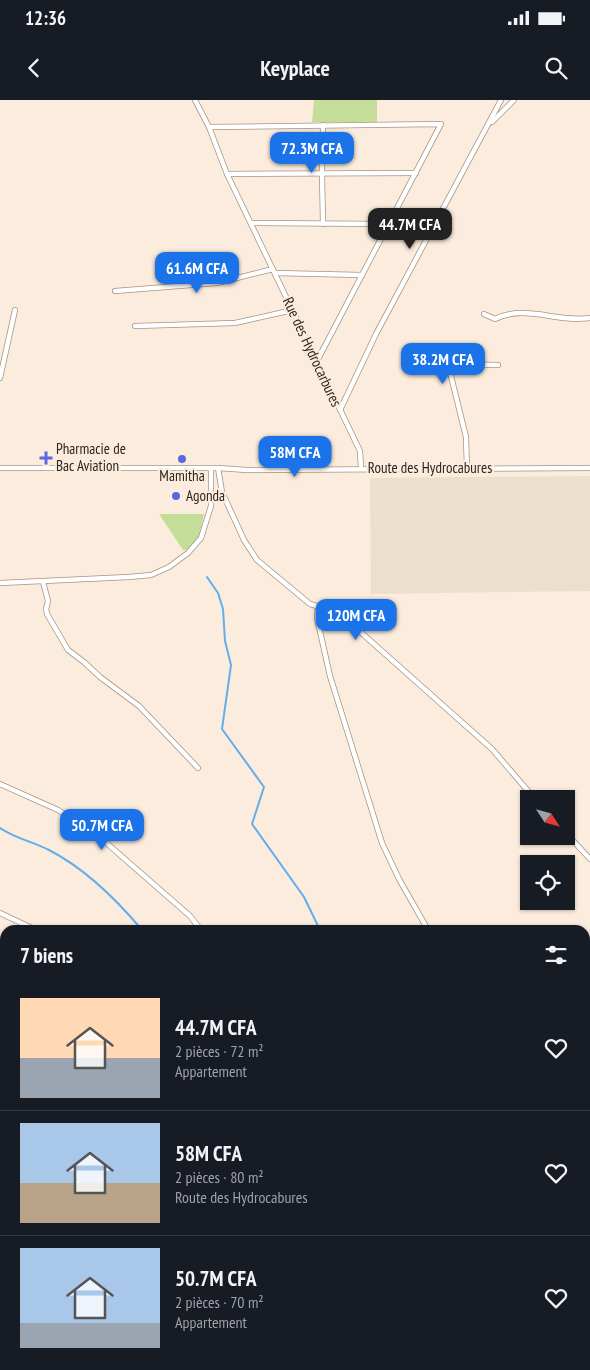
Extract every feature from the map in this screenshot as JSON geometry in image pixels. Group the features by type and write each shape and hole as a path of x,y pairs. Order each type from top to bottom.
{"street":[{"name":"Rue des Hydrocarbures","path":"195,100 209,127 227,174 360,451 361,468"},
{"path":"340,410 376,334 501,100"},
{"path":"488,126 514,100"},
{"path":"209,127 441,124 317,361"},
{"path":"324,125 322,174 324,224"},
{"path":"227,174 416,173"},
{"path":"251,223 389,224"},
{"path":"115,291 217,283 274,271 362,275"},
{"path":"0,378 15,310"},
{"path":"135,326 235,323 293,310"},
{"path":"484,314 495,319 514,314 536,313 571,319 590,318"},
{"path":"467,468 466,437 449,368 453,364 498,366"},
{"name":"Route des Hydrocabures","path":"0,468 218,468 247,470 590,468"},
{"path":"0,583 151,575 169,567 188,553 201,538 211,506 211,468"},
{"path":"218,468 222,492 250,550 257,560 310,604 337,612 492,749 527,790"},
{"path":"43,582 48,601 47,614 68,650 139,706 198,768"},
{"path":"318,607 317,618 330,676 382,843 399,879 425,925"},
{"path":"0,784 58,810 95,833 190,916 198,925"},
{"path":"575,842 590,858"},
{"path":"0,914 25,925"}],"shaded area":[{"path":"590,476 590,591 371,594 370,478"}],"green space":[{"path":"314,100 377,100 377,122 312,122"},
{"path":"159,514 204,514 199,536 188,550 183,550"}],"waterway":[{"path":"207,577 218,593 223,609 225,641 231,665 222,729 264,787 252,824 304,897 318,925"},
{"path":"0,828 49,850 88,875 122,907 138,925"}],"place":[{"name":"Pharmacie de Bac Aviation","path":"46,458"},
{"name":"Mamitha","path":"182,459"},
{"name":"Agonda","path":"176,496"}]}
